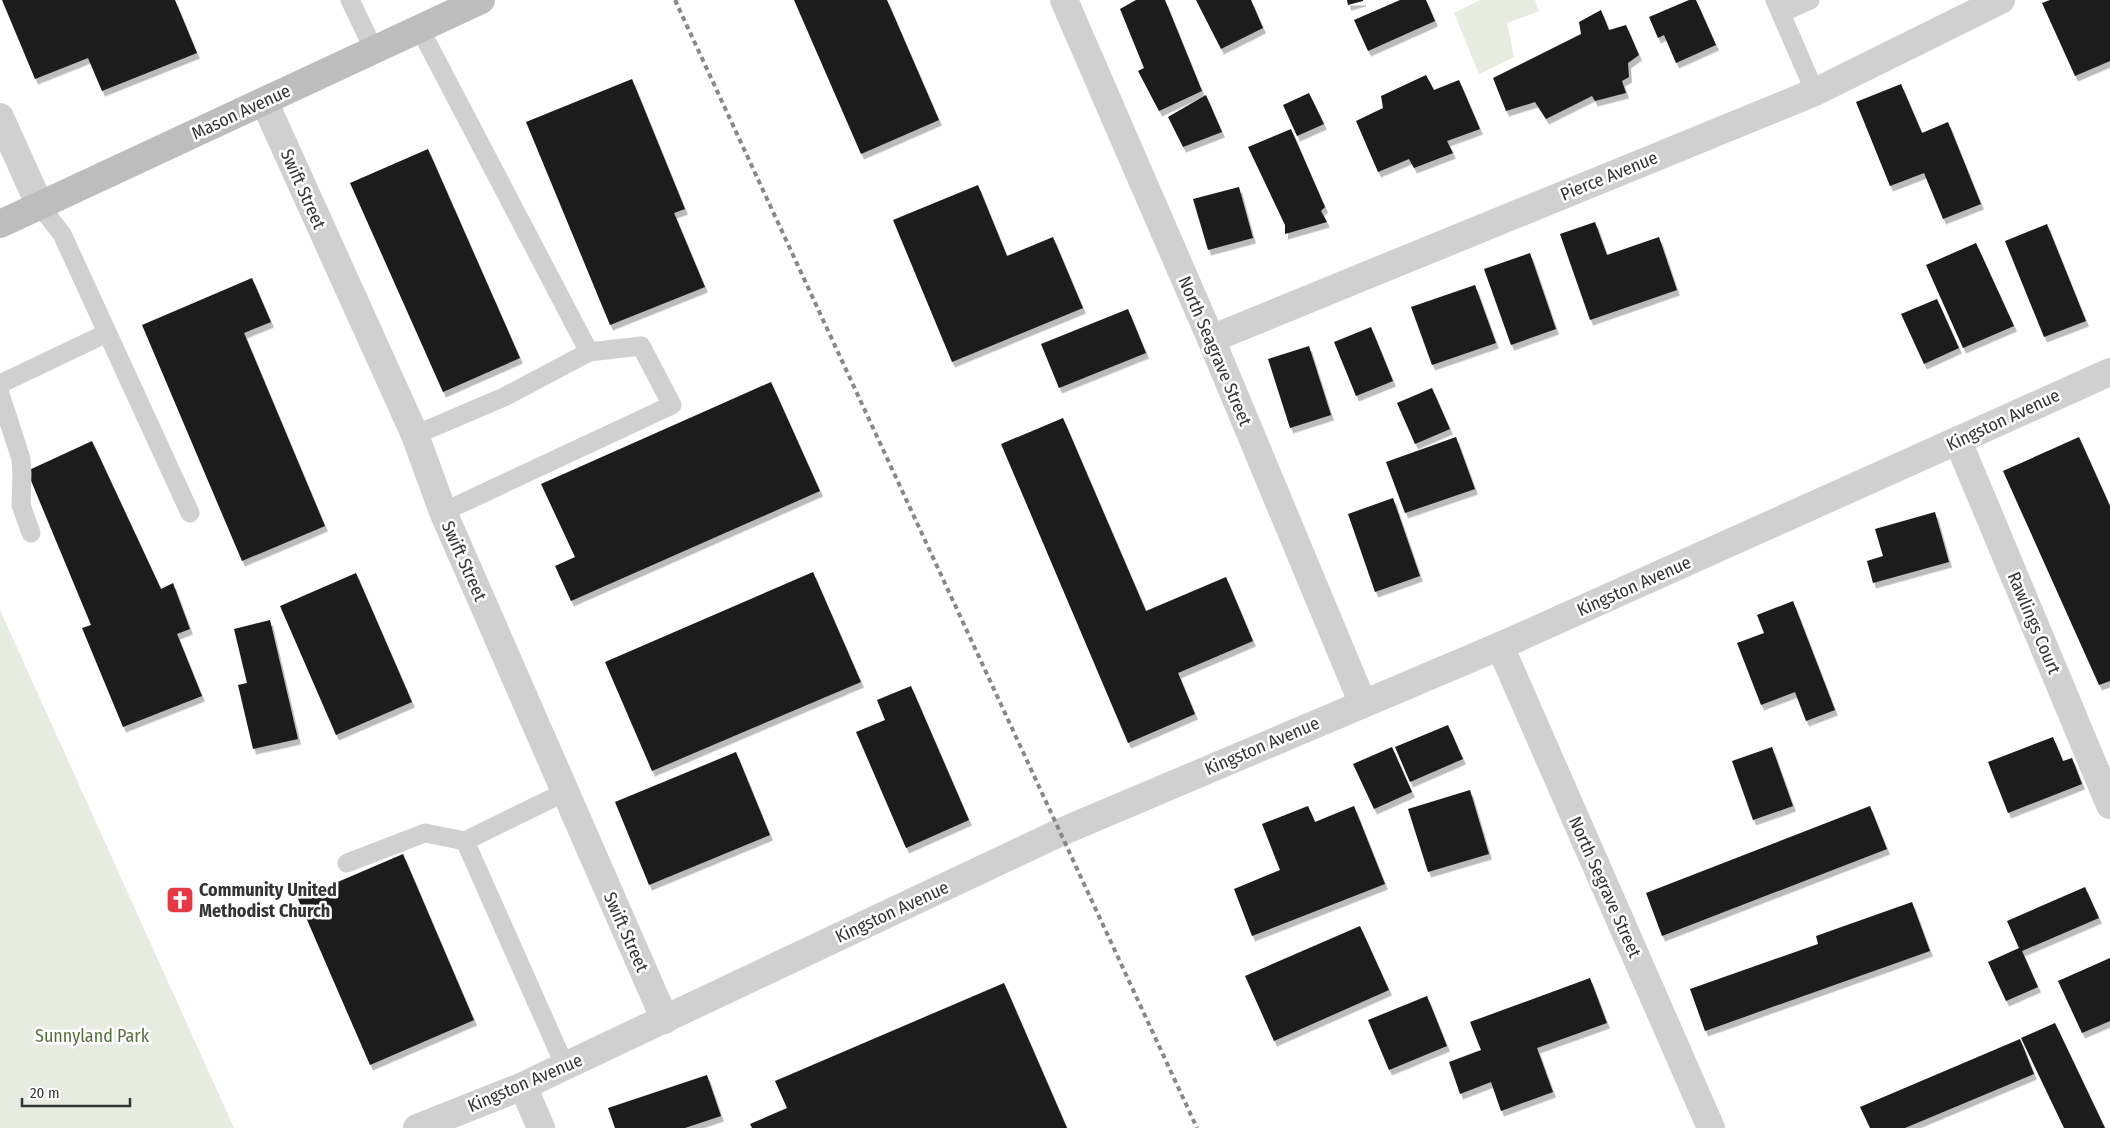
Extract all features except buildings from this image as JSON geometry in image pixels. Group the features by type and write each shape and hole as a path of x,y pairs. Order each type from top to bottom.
{"main road":[{"name":"Mason Avenue","path":"0,224 481,0"}],"street":[{"name":"North Seagrave Street","path":"1064,0 1211,339 1363,704"},
{"name":"Pierce Avenue","path":"1211,339 1815,92 2001,0"},
{"name":"Swift Street","path":"264,101 415,435 443,512 665,1020"},
{"path":"0,117 40,206"},
{"name":"Kingston Avenue","path":"417,1128 523,1086 1061,832 1500,646 2110,372"},
{"name":"Rawlings Court","path":"1958,441 2110,805"},
{"name":"North Segrave Street","path":"1500,646 1710,1128"},
{"path":"523,1086 541,1128"}],"lane":[{"path":"350,0 374,50"},
{"path":"1810,0 1778,6 1815,92"},
{"path":"420,29 590,352"},
{"path":"40,206 62,234 190,512"},
{"path":"0,384 107,333"},
{"path":"415,435 504,396 590,352 641,346 672,405 443,512"},
{"path":"0,394 21,459 21,505 31,533"},
{"path":"347,863 425,833 465,841 566,792"},
{"path":"465,841 565,1066"}],"green space":[{"path":"1480,0 1535,0 1539,11 1507,23 1514,57 1479,74 1454,13"},
{"name":"Sunnyland Park","path":"0,610 234,1128 0,1128"}],"railway":[{"path":"675,0 1197,1128"}],"place":[{"name":"Community United Methodist Church","path":"180,900"}]}
